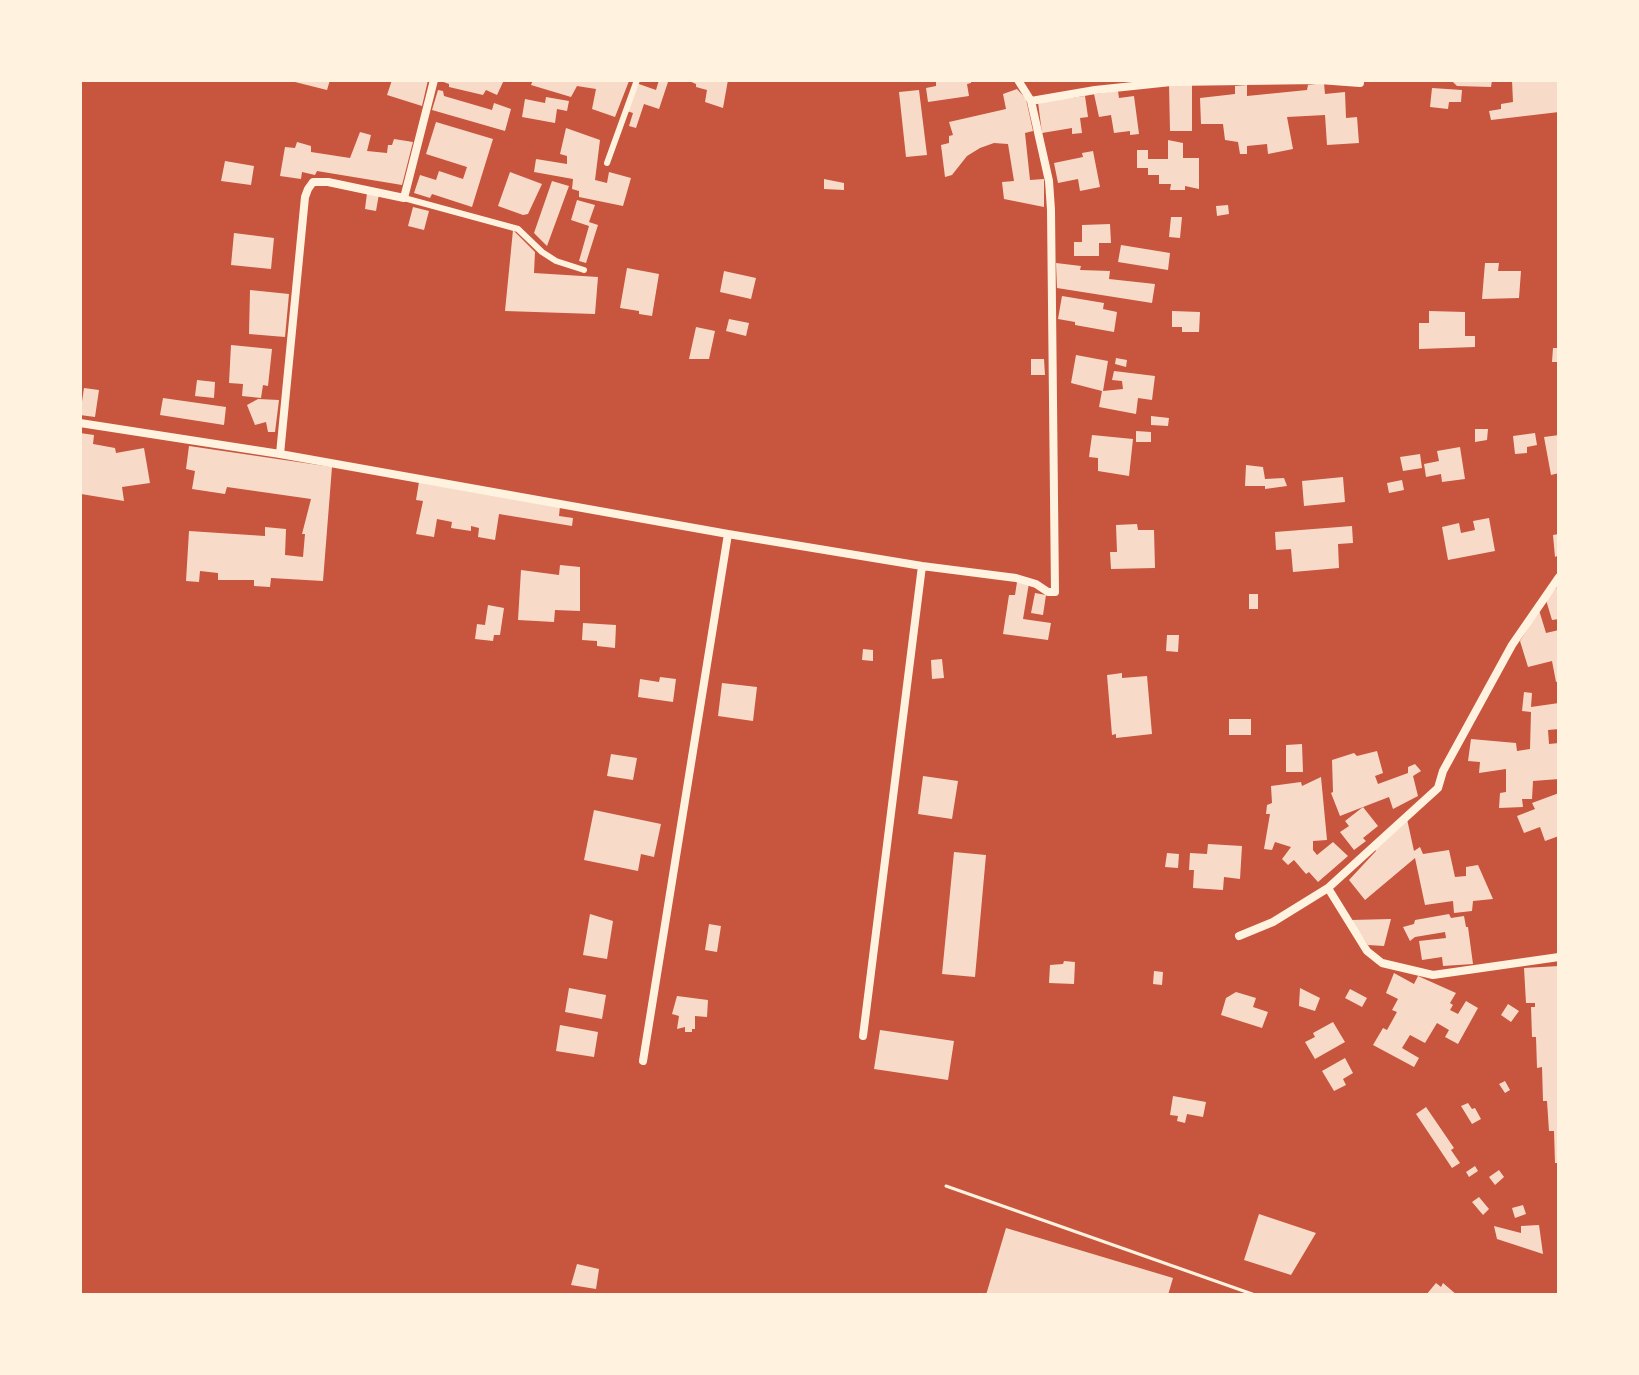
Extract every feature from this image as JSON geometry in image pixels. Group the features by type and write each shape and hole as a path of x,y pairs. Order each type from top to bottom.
{"street":[{"path":"280,454 303,212 308,189 313,182 328,182 404,198 434,80"},
{"path":"80,423 280,454 728,534 1016,578 1055,592 1049,181 1031,101 1018,80"},
{"path":"1031,101 1171,82 1319,80 1360,83 1360,80"},
{"path":"643,1061 728,534"},
{"path":"863,1036 922,566"},
{"path":"1239,936 1273,922 1328,888 1438,788 1443,771 1512,645 1559,577"},
{"path":"1328,888 1367,951 1382,963 1433,975 1559,957"}],"lane":[{"path":"607,163 637,80"},
{"path":"404,198 518,229 556,261 584,270"}],"path":[{"path":"946,1186 1255,1295"}],"building":[{"path":"287,80 330,80 327,90"},
{"path":"392,80 428,80 422,106 387,95"},
{"path":"438,80 504,80 497,95 486,90 483,95 449,87 449,84"},
{"path":"533,80 629,81 615,117 592,109 596,89 577,86 571,97 531,85"},
{"path":"659,80 668,82 659,109 644,104 636,128 629,126 633,113 627,111 636,83 656,90"},
{"path":"687,80 728,80 723,108 705,102 707,90"},
{"path":"936,80 971,80 967,84 969,96 928,102 926,88 936,86"},
{"path":"1451,80 1492,80 1491,87 1457,86"},
{"path":"1512,80 1559,80 1559,112 1491,120 1489,111 1513,102"},
{"path":"1324,83 1325,94 1345,92 1346,118 1357,117 1359,143 1327,145 1325,115 1287,117 1293,149 1268,154 1267,144 1247,146 1247,154 1240,154 1238,142 1225,140 1223,124 1201,124 1200,98 1235,94 1235,86 1247,85 1247,96 1307,90 1308,85"},
{"path":"1169,84 1192,84 1192,131 1170,131"},
{"path":"1432,88 1462,90 1461,102 1449,102 1448,109 1430,107"},
{"path":"1017,89 1026,99 1033,131 1025,133 1030,180 1044,179 1044,207 1004,199 1002,182 1014,181 1008,144 994,143 980,148 967,156 952,175 945,177 941,145 949,143 949,136 953,135 949,122 1006,109 1003,94"},
{"path":"438,90 443,91 444,96 492,110 494,103 511,109 505,131 432,110"},
{"path":"919,90 927,155 906,157 899,92"},
{"path":"1118,91 1119,98 1134,96 1139,134 1130,135 1130,131 1114,133 1111,115 1099,117 1094,94"},
{"path":"1085,96 1088,117 1080,118 1082,133 1072,134 1072,128 1042,133 1038,102"},
{"path":"546,97 569,101 567,111 557,109 555,123 522,117 525,99 545,103"},
{"path":"436,122 493,139 472,207 432,194 430,198 414,193 420,175 436,180 439,171 463,179 467,167 426,154"},
{"path":"566,128 600,140 595,180 607,183 609,172 631,178 623,206 579,197 579,191 572,189 573,179 534,172 536,159 567,164 567,156 560,154"},
{"path":"360,132 371,135 367,151 387,153 388,145 392,145 394,139 413,142 402,185 317,171 315,175 302,172 301,179 280,176 285,147 295,148 297,142 311,146 311,152 350,158"},
{"path":"1168,140 1183,143 1183,158 1199,158 1199,189 1185,186 1185,190 1170,190 1171,184 1159,184 1159,175 1148,175 1148,168 1137,168 1137,150 1148,150 1148,159 1168,159"},
{"path":"1093,151 1100,187 1080,191 1078,179 1058,183 1054,163 1083,157 1082,153"},
{"path":"225,161 254,166 251,185 221,181"},
{"path":"510,172 542,184 528,214 498,206"},
{"path":"824,179 844,183 844,190 824,189"},
{"path":"552,181 569,186 547,246 534,233"},
{"path":"367,193 379,194 376,211 365,209"},
{"path":"577,200 595,205 589,222 598,225 586,263 579,261 589,226 571,220"},
{"path":"1228,205 1229,214 1217,216 1216,206"},
{"path":"413,207 429,211 424,230 408,226"},
{"path":"1171,217 1182,217 1180,238 1169,237"},
{"path":"1110,224 1111,243 1099,243 1099,256 1074,256 1074,242 1082,242 1082,225"},
{"path":"513,230 535,252 534,273 598,277 595,314 505,311"},
{"path":"234,233 274,238 271,269 231,265"},
{"path":"1121,245 1170,253 1168,270 1118,262"},
{"path":"1056,263 1081,266 1080,270 1110,271 1109,279 1155,284 1152,303 1057,288"},
{"path":"1485,263 1499,263 1498,271 1521,271 1519,298 1482,299"},
{"path":"627,268 659,274 652,316 620,308"},
{"path":"724,271 756,278 751,299 720,292"},
{"path":"250,290 289,294 285,337 249,334"},
{"path":"1062,296 1104,303 1103,309 1117,312 1114,332 1058,319"},
{"path":"1172,311 1200,312 1199,332 1182,332 1182,327 1172,327"},
{"path":"1429,311 1465,312 1465,336 1475,336 1475,347 1419,349 1419,323 1429,323"},
{"path":"729,319 749,323 746,336 726,331"},
{"path":"696,327 715,331 709,359 689,359"},
{"path":"231,345 272,349 268,386 263,385 261,398 242,396 243,384 229,383"},
{"path":"1553,348 1559,348 1559,362 1552,362"},
{"path":"1076,355 1108,361 1103,391 1123,389 1122,381 1112,380 1114,371 1155,376 1152,400 1138,398 1136,414 1099,407 1102,391 1071,383"},
{"path":"1116,358 1127,360 1126,367 1115,364"},
{"path":"1031,359 1044,359 1045,375 1031,375"},
{"path":"197,380 215,382 214,398 195,396"},
{"path":"84,388 99,390 95,417 80,415"},
{"path":"163,398 226,407 224,425 160,415"},
{"path":"258,399 279,400 275,432 268,432 266,422 255,425 247,405"},
{"path":"1151,416 1169,418 1168,426 1151,425"},
{"path":"1475,429 1488,429 1487,440 1475,442"},
{"path":"1136,431 1151,432 1151,442 1136,442"},
{"path":"80,433 94,435 93,444 115,448 116,453 144,448 150,483 122,487 124,501 81,494"},
{"path":"1535,433 1537,445 1527,447 1527,453 1515,454 1513,436"},
{"path":"1092,435 1133,439 1129,476 1098,471 1098,458 1089,457"},
{"path":"1559,435 1559,473 1551,475 1544,437"},
{"path":"189,446 332,467 323,581 271,578 270,587 254,586 254,580 218,580 218,573 200,571 199,582 186,581 189,531 265,536 265,527 286,529 285,555 303,557 305,534 302,534 311,499 227,487 225,494 192,489 195,471 186,469"},
{"path":"1460,447 1465,479 1442,482 1441,474 1426,477 1424,464 1439,461 1437,451"},
{"path":"1420,454 1422,468 1403,471 1400,457"},
{"path":"1246,465 1263,467 1265,479 1284,478 1287,486 1265,489 1265,486 1245,486"},
{"path":"1343,477 1345,502 1304,506 1302,481"},
{"path":"1402,480 1404,490 1389,493 1387,483"},
{"path":"419,482 560,506 559,516 573,518 572,526 499,514 495,540 478,537 479,528 471,526 471,531 451,528 452,522 437,519 434,537 416,534 423,501 416,500"},
{"path":"1489,518 1495,551 1448,560 1442,527 1459,523 1461,533 1475,530 1473,521"},
{"path":"1137,524 1138,530 1154,530 1155,568 1111,569 1110,552 1117,552 1116,525"},
{"path":"1352,526 1353,543 1338,544 1339,568 1293,572 1291,549 1276,550 1275,532"},
{"path":"1559,534 1559,555 1555,557 1553,535"},
{"path":"560,565 580,567 580,611 555,610 554,622 518,620 521,570 559,575"},
{"path":"1017,582 1029,583 1023,619 1051,623 1048,640 1003,634 1009,595 1015,595"},
{"path":"1559,585 1559,619 1552,620 1546,600"},
{"path":"1035,593 1046,595 1043,615 1031,613"},
{"path":"1249,594 1258,594 1258,609 1249,609"},
{"path":"488,605 504,608 500,635 494,635 493,641 475,639 477,624 485,625"},
{"path":"1539,610 1546,633 1559,630 1559,681 1556,682 1552,661 1528,667 1520,641"},
{"path":"583,623 616,625 615,648 597,646 597,641 582,640"},
{"path":"1167,635 1179,635 1178,652 1166,651"},
{"path":"863,649 873,650 873,661 862,660"},
{"path":"942,659 944,678 932,679 931,660"},
{"path":"1122,673 1122,678 1147,676 1152,734 1116,738 1116,734 1112,735 1107,675"},
{"path":"660,677 676,679 673,702 638,697 640,679 659,682"},
{"path":"722,683 757,687 753,721 718,716"},
{"path":"1524,692 1532,693 1531,707 1559,703 1559,729 1548,730 1549,744 1559,743 1559,779 1533,781 1532,799 1522,799 1523,807 1499,808 1500,793 1506,792 1506,769 1479,773 1480,762 1468,761 1471,739 1516,743 1517,751 1530,749 1531,712 1522,711"},
{"path":"1229,719 1251,719 1251,735 1229,735"},
{"path":"1302,744 1303,772 1286,772 1286,745"},
{"path":"1377,751 1383,773 1375,776 1378,784 1408,773 1408,767 1415,764 1421,771 1413,776 1418,796 1393,809 1389,797 1340,816 1331,793 1332,760 1354,753 1357,756"},
{"path":"611,754 637,758 633,780 607,776"},
{"path":"923,776 958,781 952,819 918,814"},
{"path":"1321,777 1327,840 1313,841 1313,850 1317,855 1333,842 1348,856 1318,882 1294,860 1288,865 1282,859 1291,847 1275,842 1272,850 1264,849 1270,814 1266,814 1267,805 1272,803 1271,786 1301,782 1302,786"},
{"path":"1559,793 1559,836 1545,841 1540,827 1524,833 1517,816 1535,809 1532,803"},
{"path":"1363,807 1378,826 1354,850 1340,832 1349,826 1345,821"},
{"path":"594,810 661,824 654,857 641,854 638,871 584,860"},
{"path":"1407,819 1414,851 1420,847 1423,854 1449,850 1455,877 1466,876 1466,867 1478,865 1493,899 1473,901 1472,911 1454,913 1453,901 1425,905 1415,858 1365,900 1349,880 1376,851 1374,848"},
{"path":"1208,844 1242,846 1240,879 1224,877 1223,890 1193,888 1194,870 1189,870 1190,853 1207,854"},
{"path":"954,852 986,855 975,977 942,974"},
{"path":"1167,853 1179,854 1178,868 1165,867"},
{"path":"590,914 613,921 607,959 583,955"},
{"path":"1449,914 1451,918 1464,916 1473,964 1443,966 1442,957 1422,960 1419,941 1446,938 1445,932 1415,937 1410,941 1403,927 1414,924 1415,920"},
{"path":"1391,919 1384,946 1368,945 1351,920"},
{"path":"709,924 721,926 717,952 705,950"},
{"path":"1064,961 1075,962 1074,984 1049,983 1050,965 1063,964"},
{"path":"1559,966 1559,1163 1555,1163 1554,1131 1549,1131 1547,1101 1543,1101 1542,1067 1537,1068 1536,1037 1532,1037 1531,1007 1535,1007 1535,1003 1526,1003 1524,968"},
{"path":"1154,971 1163,972 1162,985 1153,984"},
{"path":"1394,973 1414,984 1418,976 1456,993 1450,1010 1458,1014 1466,1001 1478,1008 1458,1044 1445,1037 1449,1030 1437,1023 1425,1043 1410,1035 1402,1048 1419,1058 1414,1067 1373,1045 1383,1028 1387,1030 1397,1012 1392,1010 1398,999 1386,993"},
{"path":"569,988 606,995 602,1019 565,1012"},
{"path":"1300,988 1320,998 1315,1011 1299,1006"},
{"path":"1350,989 1367,998 1362,1007 1345,998"},
{"path":"1236,992 1256,998 1253,1007 1268,1012 1262,1028 1221,1015 1226,998"},
{"path":"677,996 708,1000 707,1017 695,1016 692,1032 685,1032 685,1027 677,1029 679,1016 672,1014"},
{"path":"1508,1004 1519,1011 1511,1022 1501,1015"},
{"path":"1333,1022 1345,1042 1315,1059 1305,1042 1315,1037 1313,1033"},
{"path":"560,1025 598,1032 594,1057 556,1051"},
{"path":"880,1030 954,1041 948,1080 874,1069"},
{"path":"1345,1058 1353,1073 1343,1079 1346,1085 1334,1091 1322,1071"},
{"path":"1505,1081 1510,1090 1505,1093 1499,1084"},
{"path":"1173,1096 1206,1102 1203,1117 1187,1114 1185,1123 1177,1121 1178,1116 1170,1115"},
{"path":"1468,1103 1481,1119 1472,1124 1461,1106"},
{"path":"1426,1107 1454,1148 1451,1150 1460,1163 1452,1168 1416,1114"},
{"path":"1475,1166 1478,1171 1469,1177 1466,1172"},
{"path":"1499,1170 1504,1177 1495,1185 1489,1177"},
{"path":"1479,1197 1489,1209 1483,1215 1472,1202"},
{"path":"1523,1205 1526,1214 1515,1218 1512,1208"},
{"path":"1259,1214 1316,1233 1291,1275 1244,1260"},
{"path":"1539,1225 1543,1254 1497,1239 1494,1226 1521,1233 1521,1226"},
{"path":"1006,1228 1173,1278 1168,1295 986,1295"},
{"path":"577,1264 599,1269 596,1289 571,1285"},
{"path":"1436,1283 1441,1287 1443,1283 1457,1295 1426,1295"}]}
